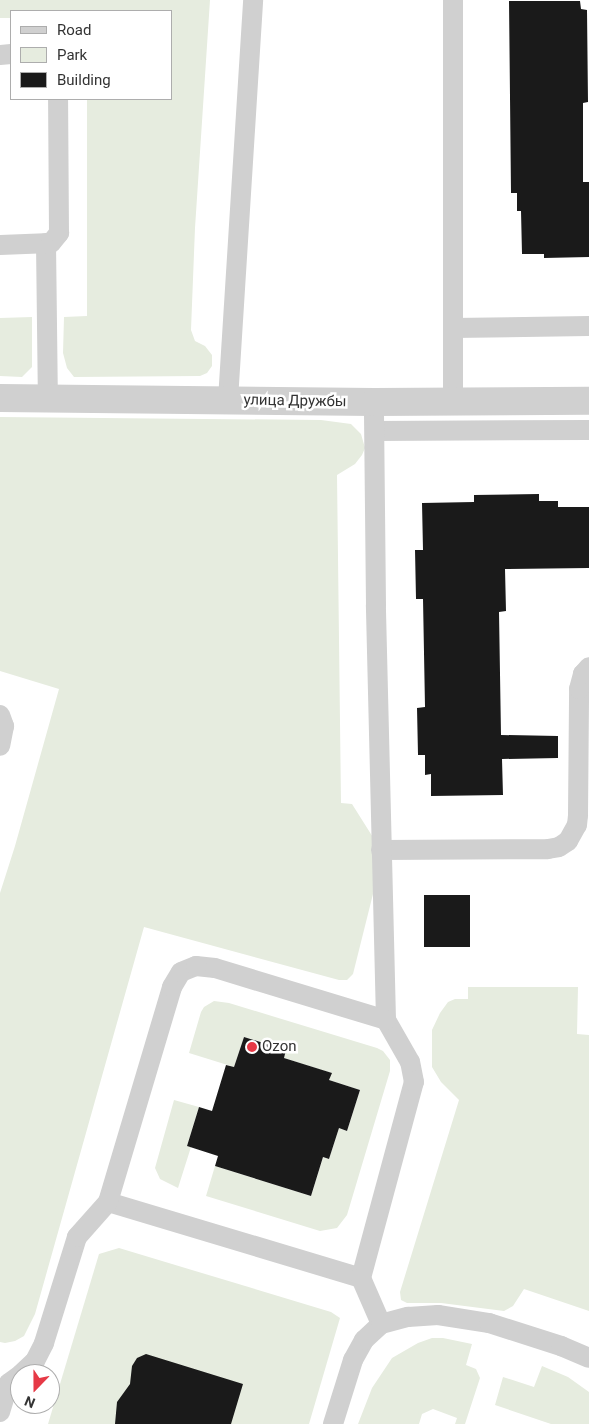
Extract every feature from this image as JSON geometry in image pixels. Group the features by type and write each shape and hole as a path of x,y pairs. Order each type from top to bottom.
{"street":[{"name":"улица Дружбы","path":"0,398 374,402 589,401"}],"lane":[{"path":"228,400 253,0"},
{"path":"452,401 453,0"},
{"path":"0,244 46,243 55,240 60,228 58,100"},
{"path":"46,243 48,398"},
{"path":"452,328 589,326"},
{"path":"374,402 381,850 386,1020 410,1062 414,1082 361,1278 382,1324"},
{"path":"375,431 589,430"},
{"path":"381,850 548,849 560,847 568,841 577,825 578,815 579,689 583,674 589,667"},
{"path":"0,715 4,726 0,746"},
{"path":"32,1364 35,1362 44,1343 77,1237 108,1202 176,978 187,968 196,966 215,968 386,1020"},
{"path":"108,1202 361,1278"},
{"path":"333,1424 358,1348 372,1331 382,1324 422,1315 468,1320 512,1330 589,1358"},
{"path":"0,1412 10,1384"}],"green space":[{"path":"0,0 210,0 195,228 191,330 195,341 205,346 212,355 212,366 207,373 200,376 74,377 67,368 63,353 64,317 87,316 87,100 172,100 172,10 10,10 10,18 0,18"},
{"path":"32,317 32,367 22,377 0,376 0,318"},
{"path":"0,417 321,420 351,424 361,434 365,448 362,455 355,464 337,475 341,803 352,804 381,850 381,862 353,974 347,980 339,980 144,927 35,1314 24,1336 15,1341 5,1343 0,1342 0,893 59,689 0,671"},
{"path":"468,987 578,987 577,1034 589,1035 589,1311 524,1289 513,1306 504,1311 441,1303 407,1303 401,1300 400,1292 459,1100 441,1082 432,1067 432,1030 448,1002 455,999 468,999"},
{"path":"214,1001 229,1003 377,1048 383,1051 390,1060 390,1071 347,1215 337,1228 320,1231 206,1196 215,1166 311,1196 323,1157 329,1159 339,1128 347,1131 360,1090 329,1080 331,1073 284,1058 286,1050 244,1037 234,1067 189,1053 201,1012 204,1007"},
{"path":"174,1100 199,1107 187,1146 191,1147 178,1188 160,1179 155,1168"},
{"path":"119,1248 331,1312 340,1318 309,1424 48,1424 51,1414 60,1414 60,1384 99,1254"},
{"path":"432,1338 443,1338 472,1344 466,1365 476,1369 480,1378 465,1424 455,1424 457,1418 433,1409 422,1414 419,1424 358,1424 372,1388 392,1358 418,1343"},
{"path":"542,1366 568,1377 589,1392 589,1424 551,1424 495,1405 503,1377 534,1387"}],"building":[{"path":"509,1 580,1 581,9 587,10 588,102 583,103 583,182 589,182 589,257 544,258 544,254 522,254 521,211 517,211 517,193 511,193"},
{"path":"539,494 539,501 558,501 558,507 589,507 589,568 505,569 506,611 499,612 501,735 558,736 558,758 502,759 503,795 431,796 431,774 425,775 425,755 418,755 417,708 425,707 423,599 416,599 415,550 423,550 422,503 474,502 474,495"},
{"path":"424,895 470,895 470,947 424,947"},
{"path":"244,1037 286,1050 284,1058 332,1073 329,1080 360,1090 347,1131 339,1128 329,1159 323,1157 311,1196 215,1166 218,1156 187,1146 199,1107 212,1111 226,1065 234,1067"},
{"path":"146,1354 243,1384 231,1424 115,1424 117,1402 130,1384 132,1366 137,1358"}],"place":[{"name":"Ozon","path":"252,1047"}]}
